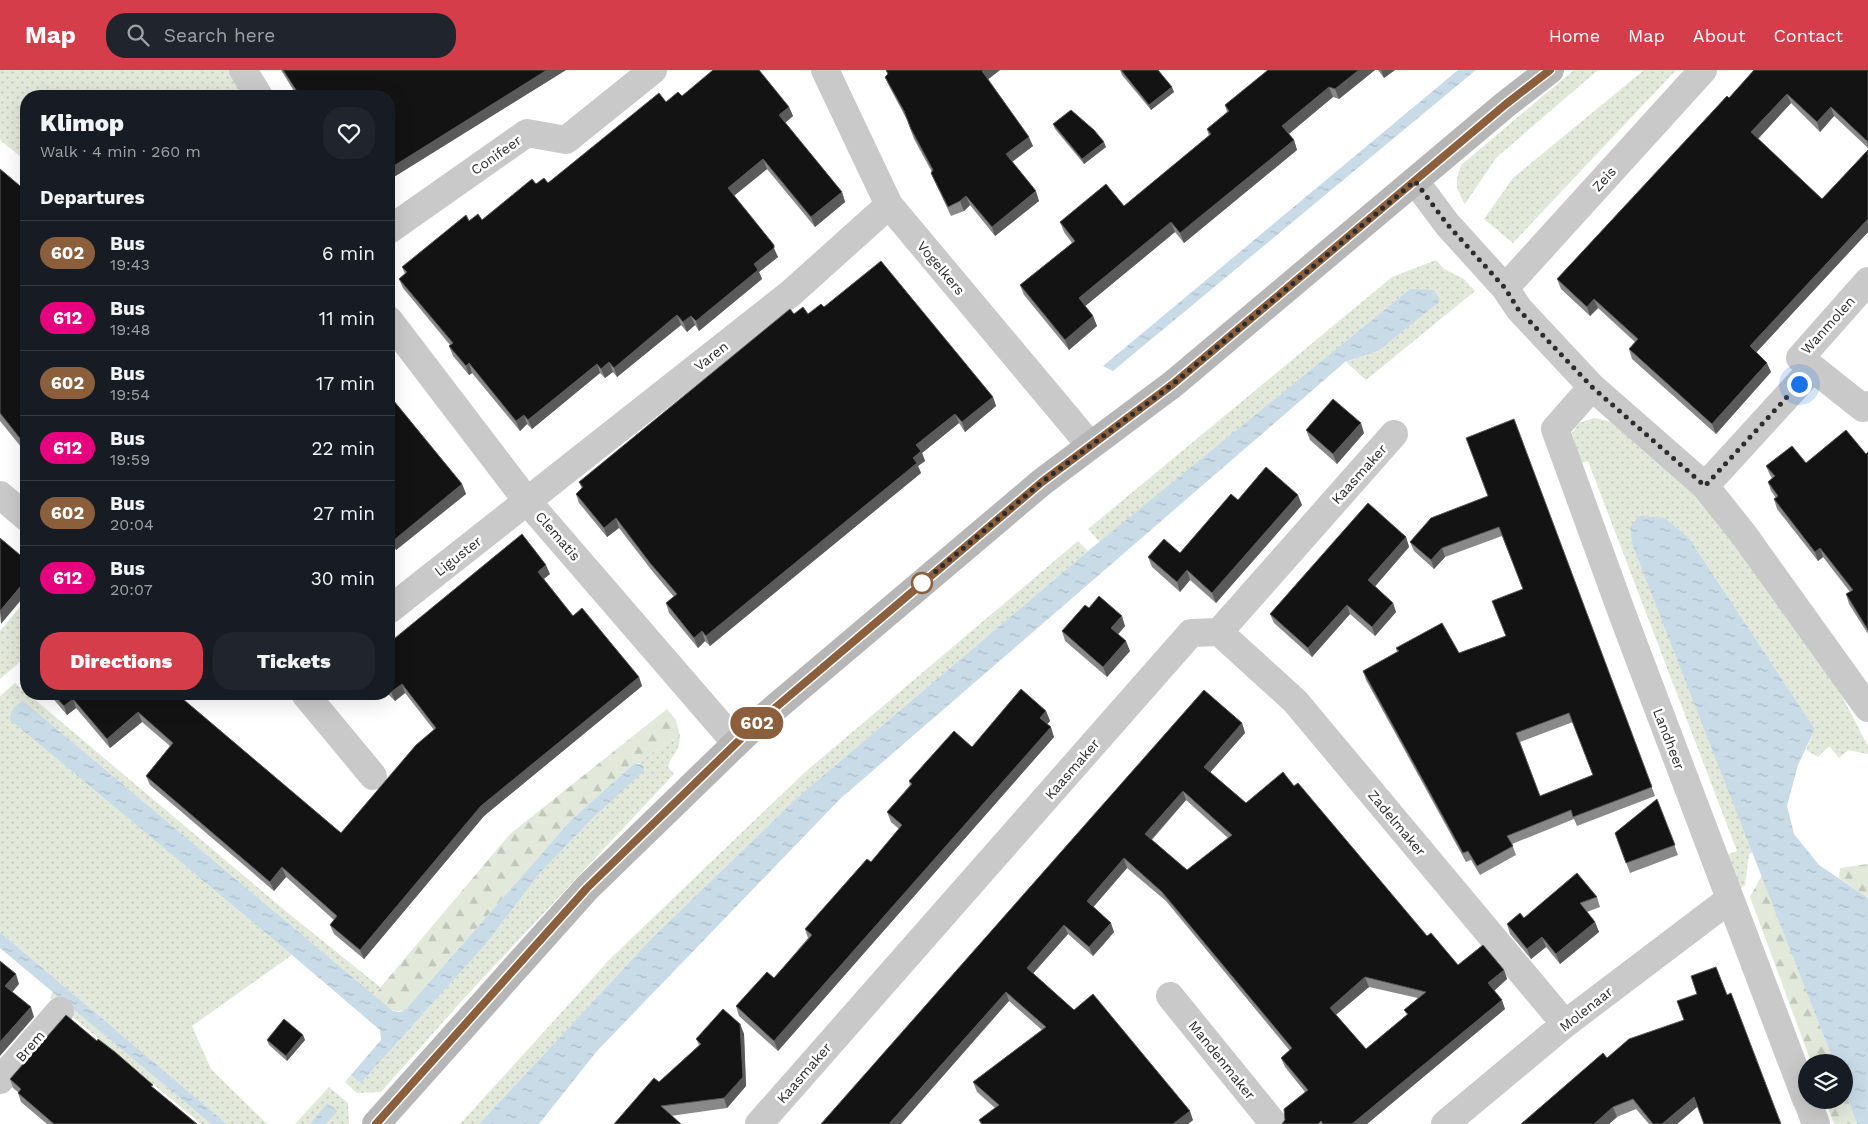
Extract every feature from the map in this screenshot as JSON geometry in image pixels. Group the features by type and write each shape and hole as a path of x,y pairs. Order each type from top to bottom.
{"street":[{"path":"243,70 255,90"},
{"name":"Conifeer","path":"395,226 528,133 566,140 653,70"},
{"name":"Vogelkers","path":"825,70 889,205 1090,445"},
{"path":"376,1124 587,888 756,724 1042,482 1173,384 1506,104 1550,70"},
{"name":"Zeis","path":"1505,288 1703,70"},
{"path":"1415,181 1447,224 1505,288 1518,309 1592,387 1705,486 1744,534 1868,708"},
{"name":"Varen","path":"528,501 792,293 889,205"},
{"name":"Wanmolen","path":"1868,281 1800,358 1864,408 1868,405"},
{"name":"Clematis","path":"395,328 528,501 736,743"},
{"name":"Wanmolen","path":"1705,486 1812,369"},
{"name":"Landheer","path":"1592,387 1555,429 1626,626 1798,1079"},
{"name":"Kaasmaker","path":"759,1124 1191,633 1219,632 1394,434"},
{"path":"0,495 20,512"},
{"name":"Liguster","path":"395,605 528,501"},
{"name":"Zadelmaker","path":"1219,632 1295,701 1566,1024"},
{"path":"310,700 373,776"},
{"name":"Molenaar","path":"1445,1124 1566,1024 1730,899"},
{"name":"Mandenmaker","path":"1170,996 1274,1124"},
{"name":"Brem","path":"0,1080 60,1011"},
{"name":"Landheer","path":"1810,1109 1816,1124"}],"green space":[{"path":"0,70 230,70 242,90 20,90 20,156 0,140"},
{"path":"1574,70 1598,70 1496,158 1465,204 1457,185 1461,165"},
{"path":"1644,70 1676,70 1513,243 1484,219 1513,178"},
{"path":"1436,260 1444,269 1464,279 1475,291 1366,380 1346,362 1378,351 1410,289 1100,542 1088,529 1392,277"},
{"path":"1594,418 1613,422 1707,505 1835,683 1868,746 1868,754 1848,750 1839,758 1829,746 1818,757 1806,750 1815,729 1689,538 1665,518 1630,527 1632,544 1753,851 1749,855 1745,885 1736,891 1726,855 1737,851 1588,461 1579,463 1572,433 1579,423"},
{"path":"1078,541 1088,551 799,796 651,939 479,1124 460,1124 611,958 804,773"},
{"path":"20,607 20,662 0,679 0,631"},
{"path":"15,683 20,687 20,700 35,700 288,913 380,987 374,995 26,703 21,702 14,707 11,720 21,729 292,955 192,1026 211,1069 267,1124 227,1124 0,932 0,696"},
{"path":"667,709 676,720 680,736 635,763 571,820 406,1009 401,1011 392,1010 374,995 510,834"},
{"path":"680,736 677,750 671,758 668,767 674,774 468,994 381,1092 357,1093 345,1082 351,1075 362,1082 485,945 541,872 593,818 643,771 640,763 635,763"},
{"path":"1868,864 1868,898 1839,878 1840,868"},
{"path":"1762,875 1831,1054 1808,1054 1750,897"},
{"path":"53,992 211,1124 201,1124 50,998"},
{"path":"329,1087 348,1103 349,1124 326,1124 338,1111 327,1103 310,1124 295,1124"},
{"path":"1828,1109 1851,1109 1857,1124 1834,1124"}],"water":[{"path":"1458,70 1476,70 1113,371 1103,366"},
{"path":"1410,289 1434,290 1440,301 1378,351 1345,362 840,799 597,1051 539,1124 479,1124 651,939 799,796 1088,551"},
{"path":"1639,516 1665,518 1689,538 1815,729 1798,765 1787,806 1794,834 1819,865 1868,898 1868,1124 1857,1124 1851,1109 1853,1109 1853,1054 1831,1054 1632,544 1630,527"},
{"path":"21,702 26,703 393,1011 400,1012 406,1009 571,820 635,763 643,765 644,771 593,818 541,872 485,945 361,1083 351,1075 381,1040 380,1030 10,720 13,709"},
{"path":"0,932 227,1124 211,1124 0,948"},
{"path":"327,1103 338,1111 326,1124 310,1124"}],"building":[{"path":"283,70 547,70 395,165 395,90 296,90"},
{"path":"713,70 759,70 789,107 779,115 842,192 811,217 763,159 728,188 774,245 774,248 754,264 758,270 696,321 691,316 683,322 677,315 614,368 609,362 601,369 597,364 528,420 524,415 516,421 469,363 466,366 449,346 453,343 399,279 407,272 402,267 466,215 469,221 478,214 482,220 532,179 536,184 544,178 548,183 659,93 666,102 678,92 682,96"},
{"path":"886,70 984,70 982,71 1029,137 1006,154 1036,191 992,227 966,196 948,207 931,173 933,170 885,77 888,74"},
{"path":"1121,70 1158,70 1172,87 1149,105"},
{"path":"1268,70 1359,70 1335,89 1329,87 1282,126 1294,140 1180,233 1171,222 1079,298 1093,316 1065,340 1020,285 1075,241 1060,222 1106,184 1124,206 1211,134 1207,129 1229,111 1225,105"},
{"path":"1754,70 1868,70 1868,142 1831,107 1817,122 1787,94 1751,132 1822,199 1868,150 1868,219 1750,346 1767,363 1712,424 1629,349 1638,339 1594,299 1587,307 1557,279 1727,96 1729,98"},
{"path":"1071,110 1094,130 1104,142 1082,159 1053,124"},
{"path":"0,169 20,186 20,438 0,413"},
{"path":"881,261 993,397 962,422 955,414 916,445 921,451 913,458 917,463 706,636 702,631 694,638 666,603 677,594 650,563 616,518 604,528 576,494 583,487 579,482 790,309 794,314 803,307 808,314 821,304 824,307"},
{"path":"1333,399 1361,423 1333,454 1306,430"},
{"path":"395,402 462,484 395,539"},
{"path":"1514,419 1652,787 1573,817 1571,810 1507,836 1513,846 1477,866 1468,851 1463,853 1363,671 1399,651 1396,648 1442,623 1459,653 1506,636 1492,601 1523,589 1499,527 1442,548 1431,560 1410,542 1431,518 1488,496 1466,438","holes":["1569,713 1593,775 1540,796 1516,733"]},
{"path":"1846,430 1866,454 1868,452 1868,630 1846,594 1853,590 1820,548 1815,552 1774,499 1778,496 1768,482 1775,476 1766,466 1792,446 1806,463"},
{"path":"1266,467 1298,495 1212,593 1187,570 1177,582 1148,557 1164,539 1180,553 1231,494 1238,500"},
{"path":"1368,503 1406,537 1368,580 1393,603 1372,627 1347,605 1308,648 1270,614"},
{"path":"522,534 546,565 538,572 573,616 582,608 639,677 481,806 360,950 330,925 337,916 282,867 270,882 146,776 173,743 138,712 107,739 74,700 184,700 341,833 416,745 436,728 402,684 395,689 395,638"},
{"path":"0,538 20,555 20,587 0,611"},
{"path":"1099,596 1122,616 1111,628 1126,641 1103,667 1062,631 1085,605 1089,608"},
{"path":"1021,689 1046,711 1040,718 1051,727 774,1041 736,1006 767,972 774,978 812,935 805,929 867,859 871,862 902,825 887,812 912,784 909,781 954,731 972,747"},
{"path":"1204,690 1242,723 1204,767 1246,803 1283,772 1294,786 1298,783 1427,936 1431,933 1458,965 1483,945 1504,970 1488,983 1502,1000 1352,1124 1323,1124 1321,1121 1318,1124 1282,1124 1285,1120 1284,1109 1308,1090 1281,1058 1292,1048 1162,892 1124,858 1087,901 1111,923 1089,947 1064,925 1027,968 1074,1010 1093,994 1190,1111 1173,1124 982,1124 979,1120 999,1105 973,1082 1046,1027 1006,992 889,1124 821,1124","holes":["1183,791 1232,835 1187,870 1145,834","1365,977 1426,992 1404,1010 1408,1014 1366,1049 1330,1008"]},
{"path":"58,700 72,700 64,706"},
{"path":"1657,799 1675,845 1626,863 1615,833"},
{"path":"1577,873 1597,897 1580,903 1595,922 1556,954 1542,937 1527,949 1507,924 1520,913 1524,918"},
{"path":"0,961 16,974 5,986 31,1007 0,1042"},
{"path":"1716,967 1727,995 1731,993 1781,1124 1704,1124 1694,1097 1662,1124 1653,1124 1633,1099 1613,1107 1594,1124 1521,1124 1603,1053 1607,1058 1629,1039 1684,1020 1677,1001 1697,994 1691,976"},
{"path":"723,1009 740,1024 743,1077 724,1098 661,1106 681,1124 614,1124 654,1078 659,1082 701,1044 696,1039"},
{"path":"66,1015 97,1041 98,1039 115,1052 153,1085 151,1086 197,1124 54,1124 18,1093 21,1089 10,1079"},
{"path":"284,1019 303,1035 286,1056 267,1040"}],"bus line":[{"name":"602","path":"376,1124 587,888 756,724 1042,482 1173,384 1506,104 1550,70"}],"route":[{"path":"922,583 1042,482 1173,384 1415,181 1447,224 1505,288 1518,309 1592,387 1705,486 1799,384"}]}
